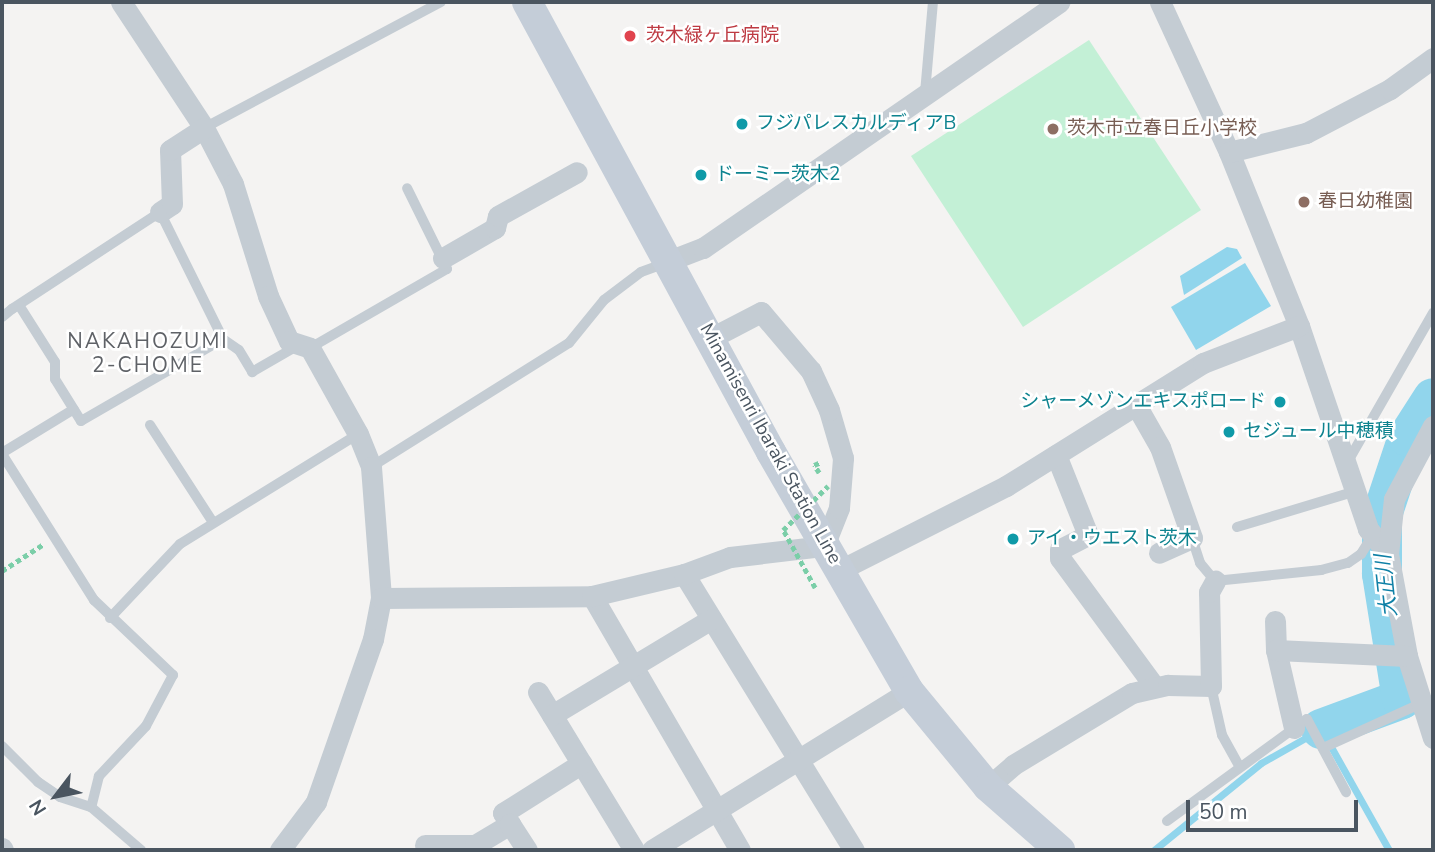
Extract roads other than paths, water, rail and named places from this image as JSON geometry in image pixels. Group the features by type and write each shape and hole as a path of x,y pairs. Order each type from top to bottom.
{"main road":[{"name":"Minamisenri Ibaraki Station Line","path":"527,2 671,260 826,568 909,691 988,787 1060,850"}],"street":[{"path":"121,2 204,128 233,184 268,296 289,341 305,346 358,434 371,467 381,598 369,651 316,802 280,850"},
{"path":"671,260 703,248 1059,2"},
{"path":"1160,2 1229,152 1299,326 1356,491 1380,544 1407,656 1427,702 1433,738"},
{"path":"1229,152 1306,133 1390,89 1433,58"},
{"path":"160,212 172,204 170,150 204,128"},
{"path":"443,258 495,228 498,216 577,172"},
{"path":"711,338 761,312 811,372 830,410 843,458 839,508 826,568"},
{"path":"381,598 592,596 684,574 730,556 826,568 1006,486 1203,363 1299,326"},
{"path":"1136,405 1160,447 1192,538 1159,553"},
{"path":"1380,544 1394,499 1433,426"},
{"path":"1056,455 1088,535 1060,550 1060,558 1154,686"},
{"path":"684,574 854,850"},
{"path":"988,787 1013,765 1132,694 1154,686 1211,686 1209,592 1215,581"},
{"path":"592,596 740,850"},
{"path":"552,715 711,619"},
{"path":"1275,621 1276,650 1302,726"},
{"path":"1276,650 1407,656"},
{"path":"652,850 909,691"},
{"path":"538,692 634,850"},
{"path":"527,850 503,813 582,763"},
{"path":"426,841 475,845 510,824"}],"lane":[{"path":"204,128 442,2"},
{"path":"925,93 933,2"},
{"path":"2,317 160,212 223,339 239,350 251,372 305,346 447,269 407,188"},
{"path":"371,467 569,343 604,300 641,272 671,260"},
{"path":"19,305 55,362 55,379 81,421 223,339"},
{"path":"1347,463 1433,313"},
{"path":"74,409 2,453 54,537 110,618 173,675 146,726 99,776 91,807"},
{"path":"150,425 212,521"},
{"path":"110,618 156,565 212,521 358,434"},
{"path":"1237,527 1356,491"},
{"path":"1192,538 1200,563 1215,581 1321,570 1348,563 1380,544"},
{"path":"1211,686 1222,735 1239,766"},
{"path":"1326,742 1427,702"},
{"path":"1167,821 1239,766 1302,726 1326,742 1346,792"},
{"path":"2,746 60,797 91,807 141,850"}],"water":[{"path":"1227,247 1237,249 1242,258 1184,295 1180,276"},
{"path":"1245,263 1271,306 1196,350 1171,307"}],"waterway":[{"name":"大正川","path":"1321,729 1402,699 1382,574 1382,515 1408,437 1433,398"},
{"path":"1154,850 1261,763 1321,729 1389,850"}],"place":[{"name":"茨木緑ヶ丘病院","path":"630,36"},
{"name":"フジパレスカルディアB","path":"742,124"},
{"name":"茨木市立春日丘小学校","path":"1053,129"},
{"name":"ドーミー茨木2","path":"701,175"},
{"name":"春日幼稚園","path":"1304,202"},
{"name":"シャーメゾンエキスポロード","path":"1280,402"},
{"name":"セジュール中穂積","path":"1229,432"},
{"name":"アイ・ウエスト茨木","path":"1013,539"}],"district":[{"name":"NAKAHOZUMI 2-CHOME","path":"148,353"}]}
